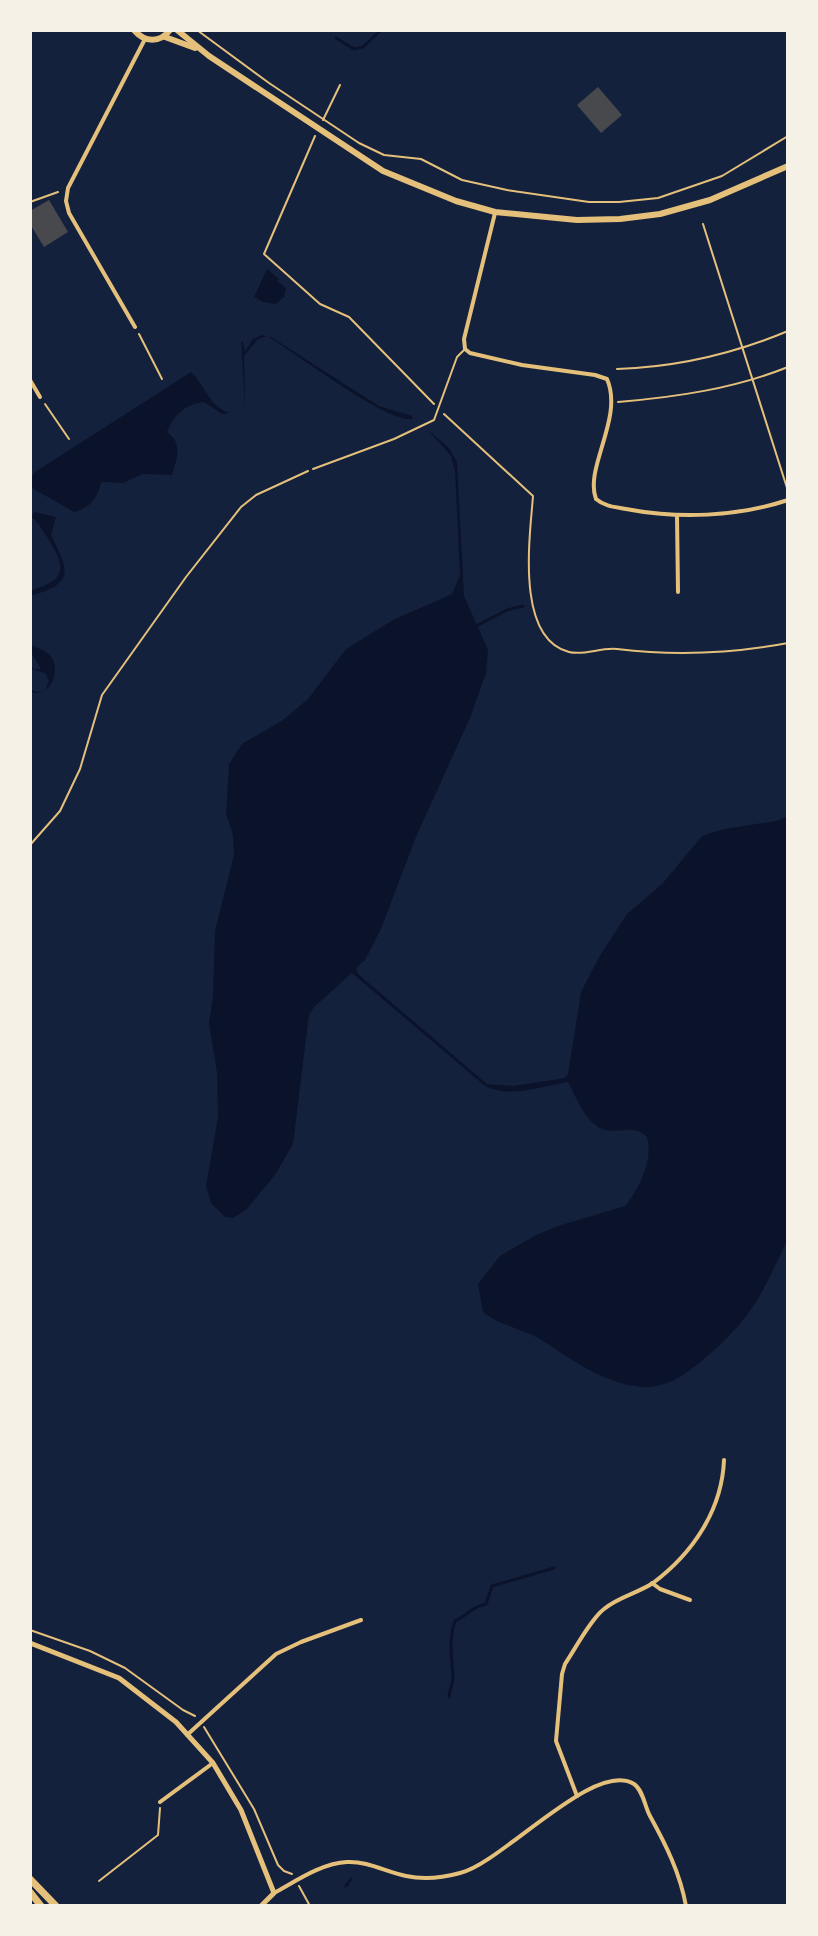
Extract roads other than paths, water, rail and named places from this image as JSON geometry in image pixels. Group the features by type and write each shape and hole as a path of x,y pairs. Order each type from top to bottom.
{"main road":[{"path":"134,30 145,39 152,41 165,37 199,49"},
{"path":"165,37 170,30"},
{"path":"177,30 199,49 383,171 427,190 495,212 577,220 660,214 710,200 788,166"},
{"path":"30,1879 56,1906"},
{"path":"30,1892 41,1906"}],"street":[{"path":"135,327 69,213 66,201 67,191 145,39"},
{"path":"495,212 467,325 465,349 470,353 522,365 604,377 610,384 611,403 594,482 596,499 608,505 677,515 738,512 788,500"},
{"path":"30,380 40,397"},
{"path":"677,515 678,592"},
{"path":"577,1796 556,1741 565,1664 602,1610 652,1583 687,1551 703,1531 721,1490 724,1460"},
{"path":"652,1583 690,1600"},
{"path":"187,1735 276,1654 361,1620"},
{"path":"30,1643 119,1678 170,1716 213,1763 241,1810 274,1893"},
{"path":"160,1802 213,1763"},
{"path":"261,1906 274,1893 321,1868 343,1862 367,1863 416,1877 434,1878 467,1872 487,1862 536,1822 577,1796 611,1783 626,1782 636,1786 671,1854 686,1906"}],"lane":[{"path":"30,202 58,192"},
{"path":"313,469 394,439 434,420 457,357 465,349"}],"water":[{"path":"267,269 286,289 284,297 276,304 254,297"},
{"path":"267,336 258,339 244,356 245,407 241,342 245,351 253,339"},
{"path":"267,336 379,406 412,416 413,419 400,418 363,399"},
{"path":"191,372 212,401 229,413 222,414 204,402 191,405 173,420 167,432 177,446 172,475 143,474 123,483 101,482 93,501 74,512 32,488 30,480 35,472"},
{"path":"428,430 449,448 457,462 464,596 488,650 486,673 470,718 416,837 381,929 365,960 356,968 358,974 487,1084 513,1086 565,1078 581,992 627,914 662,884 702,836 788,816 788,1238 764,1288 735,1330 687,1372 656,1386 633,1386 605,1378 536,1337 490,1317 483,1312 478,1284 500,1256 534,1236 625,1206 647,1163 646,1136 635,1130 608,1130 596,1126 582,1109 568,1082 516,1092 485,1086 352,973 309,1015 293,1144 275,1175 246,1210 233,1218 225,1217 211,1203 206,1186 218,1117 217,1073 209,1024 215,931 234,855 233,835 226,814 229,764 242,744 283,720 308,699 346,649 393,620 452,594 460,575 455,471 451,456"},
{"path":"34,512 56,517 51,535 62,557 64,574 56,586 30,596 30,591 54,580 60,569 57,554 32,517"},
{"path":"30,644 52,658 54,677 46,690 49,681 45,673 30,669 30,664 34,670 41,669 30,651"}],"waterway":[{"path":"336,38 354,49 363,47 381,30"},
{"path":"478,625 507,610 523,606"},
{"path":"449,1697 453,1680 451,1642 455,1621 486,1604 492,1586 554,1568"},
{"path":"346,1886 351,1879"}]}
